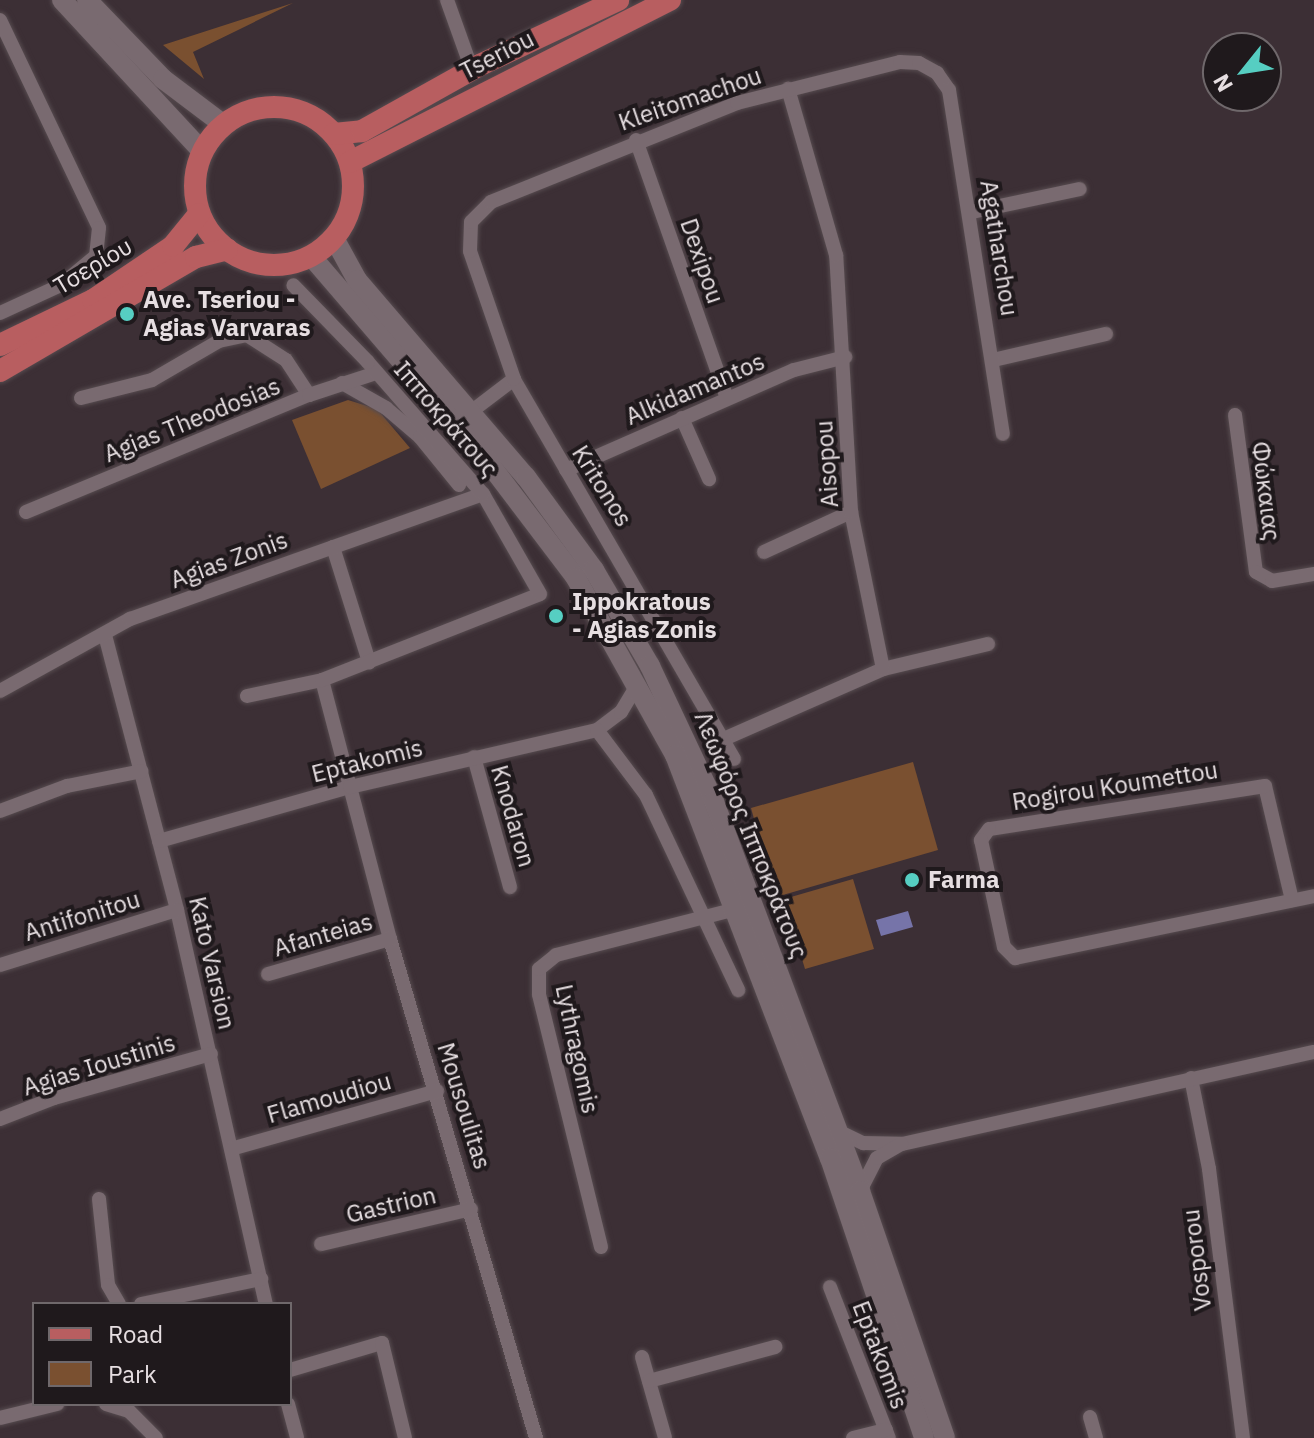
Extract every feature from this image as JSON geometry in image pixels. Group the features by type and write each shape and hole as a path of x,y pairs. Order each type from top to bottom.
{"main road":[{"path":"62,0 202,151"},
{"path":"87,0 163,79 224,125"},
{"name":"Tseriou","path":"334,134 362,131 472,70 618,0"},
{"name":"Tseriou","path":"350,162 670,0"},
{"path":"276,106 315,118 334,134 350,162 353,189 348,215 334,238 311,256 270,265 227,249 199,214 195,171 202,151 224,125 256,108 276,106"},
{"name":"Τσερίου","path":"0,345 93,300 173,246 199,214"},
{"name":"Λεωφόρος Ιπποκράτους","path":"334,238 357,280 472,411 594,570 650,666 714,802 860,1191 945,1438"},
{"name":"Τσερίου","path":"0,371 108,312 196,257 227,249"},
{"name":"Λεωφόρος Ιπποκράτους","path":"311,256 393,350 576,578 655,717 698,806 830,1158 924,1438"}],"street":[{"path":"447,0 472,70"},
{"path":"0,20 99,228 96,256 61,285 0,313"},
{"name":"Kleitomachou","path":"471,222 491,202 636,140 788,89 900,62 919,63 937,73"},
{"name":"Agatharchou","path":"937,73 949,90 972,212 1003,434"},
{"name":"Aisopou","path":"788,89 836,255 845,357 851,512 883,669"},
{"name":"Dexipou","path":"636,140 727,398"},
{"path":"972,212 1080,189"},
{"name":"Kritonos","path":"471,222 470,251 514,379 726,738 734,759"},
{"name":"Ιπποκράτους","path":"293,285 483,494 541,589 537,597 369,662"},
{"path":"993,360 1106,334"},
{"path":"81,398 152,380 219,341 247,335 286,360 309,395"},
{"path":"376,373 393,350"},
{"name":"Alkidamantos","path":"566,470 794,370 845,357"},
{"name":"Agias Theodosias","path":"26,512 309,395 376,373"},
{"path":"472,411 514,379"},
{"path":"342,383 386,408 420,437 459,485"},
{"name":"Φώκαιας","path":"1235,415 1256,572 1272,581 1314,574"},
{"path":"682,418 709,479"},
{"name":"Agias Zonis","path":"0,691 130,619 483,494"},
{"path":"764,552 851,512"},
{"path":"247,696 322,680 369,662 333,547"},
{"name":"Kato Varsion","path":"105,635 177,910 234,1148 266,1302"},
{"path":"726,738 883,669 988,644"},
{"name":"Mousoulitas","path":"322,680 390,939 471,1209 511,1368 536,1438"},
{"path":"637,685 621,712 592,729 646,795 707,915 738,990"},
{"path":"621,712 655,717"},
{"name":"Eptakomis","path":"159,841 350,787 592,729"},
{"name":"Knodaron","path":"474,757 510,887"},
{"path":"0,811 67,786 142,771"},
{"name":"Rogirou Koumettou","path":"1292,900 1265,786 989,829 981,840 1004,947 1015,958 1033,959 1314,896"},
{"name":"Lythragomis","path":"601,1247 539,994 539,969 556,955 737,909"},
{"name":"Antifonitou","path":"0,965 177,910"},
{"name":"Afanteias","path":"268,974 390,939"},
{"path":"838,1131 863,1143 902,1144 1314,1052"},
{"name":"Agias Ioustinis","path":"0,1119 54,1098 211,1054"},
{"name":"Vosporou","path":"1191,1078 1209,1169 1243,1438"},
{"name":"Flamoudiou","path":"234,1148 437,1091"},
{"path":"860,1191 877,1158 902,1144"},
{"path":"99,1199 108,1285 118,1302"},
{"name":"Gastrion","path":"321,1244 471,1209"},
{"path":"151,1302 261,1279"},
{"name":"Eptakomis","path":"830,1287 887,1434"},
{"path":"292,1369 382,1343 405,1438"},
{"path":"649,1381 775,1347"},
{"path":"642,1357 665,1438"},
{"path":"0,1418 49,1406"},
{"path":"113,1406 129,1411 156,1438"},
{"path":"289,1406 297,1438"},
{"path":"1090,1417 1096,1438"},
{"path":"853,1438 887,1434"}],"green space":[{"path":"293,3 193,52 204,79 163,45"},
{"path":"348,400 377,409 410,448 321,489 292,420"},
{"path":"913,762 938,850 776,897 751,808"},
{"path":"853,879 874,949 805,969 784,899"}],"shaded area":[{"path":"908,911 913,927 881,936 876,920"}],"place":[{"name":"Ave. Tseriou - Agias Varvaras","path":"127,314"},
{"name":"Ippokratous - Agias Zonis","path":"556,616"},
{"name":"Farma","path":"912,880"}]}
